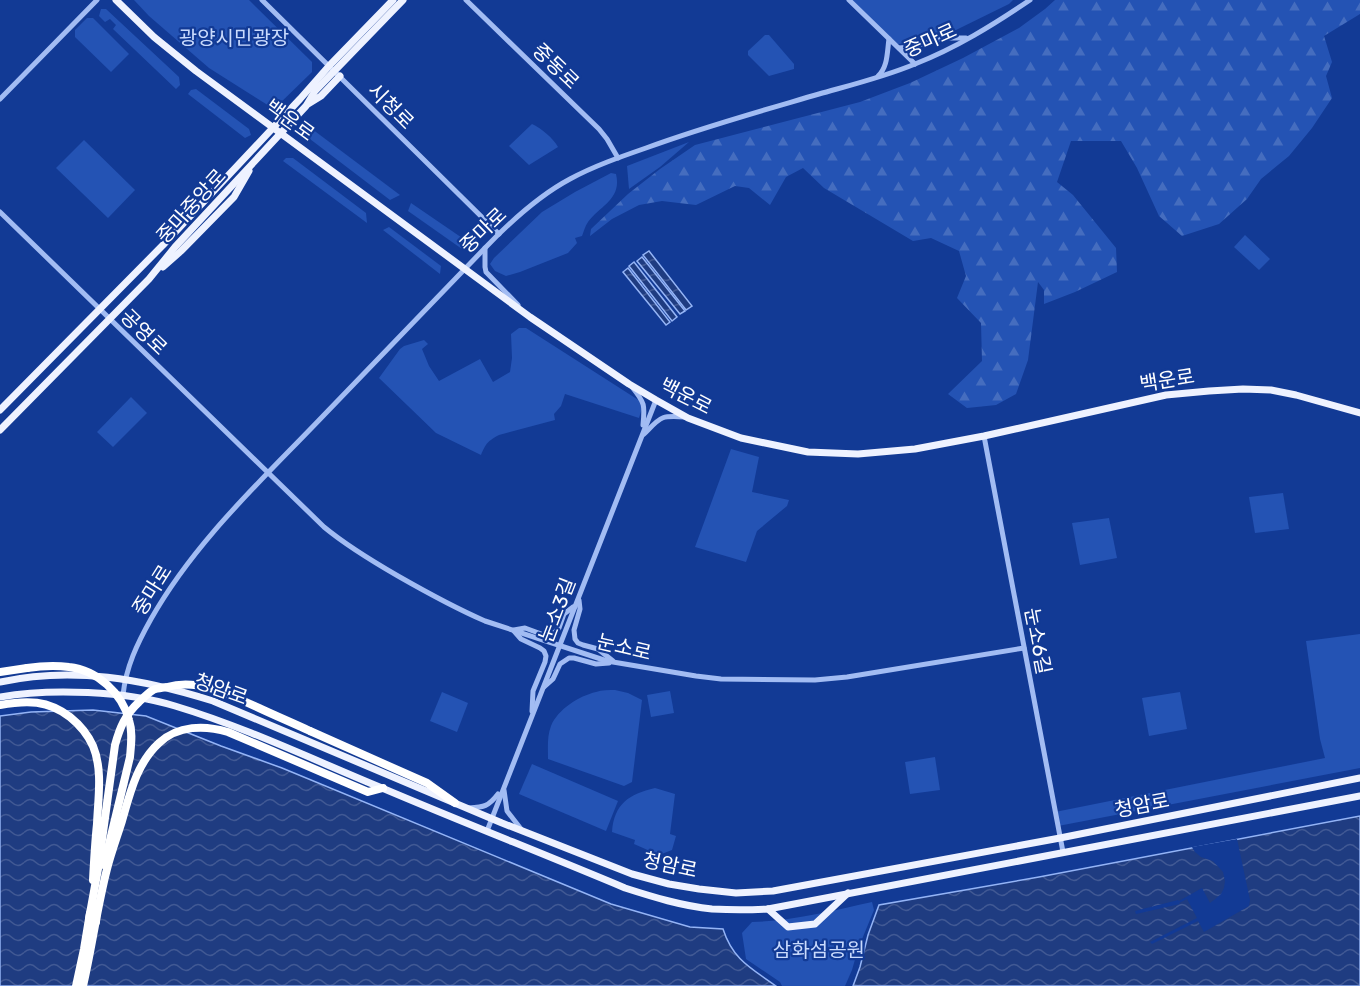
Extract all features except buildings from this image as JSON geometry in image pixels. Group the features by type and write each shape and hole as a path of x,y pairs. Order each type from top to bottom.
{"highway":[{"path":"0,672 59,666 90,673 111,688 121,701 129,719 132,740 130,757 76,986"},
{"path":"83,986 118,731 129,711 153,690 177,684 193,684 211,688 427,783 455,803"},
{"path":"0,705 31,701 48,705 64,713 77,724 93,746 99,789 92,920"},
{"path":"92,920 125,809 140,769 160,742 178,732 202,727 228,732 368,792 383,788"}],"main road":[{"name":"백운로","path":"116,0 180,58 530,317 656,400 688,418 741,438 808,452 858,454 886,452 984,436 1166,395 1252,389 1271,390 1320,400 1360,413"},
{"name":"중마중앙로","path":"0,410 163,245 272,127 334,71 393,0"},
{"name":"중마중앙로","path":"109,319 149,279 181,252 234,197 256,159 306,106 315,91 403,0"},
{"path":"0,430 109,319"},
{"name":"청암로","path":"0,682 54,675 84,675 174,689 213,701 491,818 632,874 669,884 736,893 773,891 1060,838 1360,778"},
{"name":"청암로","path":"0,697 30,693 69,692 123,695 174,705 246,731 625,888 660,899 712,909 768,909 1360,796"},
{"path":"768,909 788,927 815,924 849,893"}],"street":[{"path":"0,99 97,0"},
{"name":"시청로","path":"262,0 499,234"},
{"name":"중동로","path":"466,0 599,129 618,158"},
{"path":"849,0 915,64"},
{"name":"중마로","path":"123,695 124,680 140,637 176,578 207,539 499,234 539,200 568,180 588,170 689,132 875,78 915,64 970,38 1030,0"},
{"path":"889,39 899,48 945,38 970,38"},
{"path":"875,78 883,72 889,39"},
{"name":"공영로","path":"0,212 268,473"},
{"path":"486,248 486,273 530,317"},
{"path":"629,384 642,399 643,433 645,434 660,418 668,416 688,418"},
{"name":"눈소3길","path":"487,831 656,400"},
{"name":"눈소6길","path":"984,436 1063,852"},
{"name":"눈소로","path":"268,473 324,527 359,553 431,595 472,615 512,630 615,663 721,679 815,680 1024,648"},
{"path":"578,597 580,609 573,630 575,639 583,645 598,649 615,663"},
{"path":"512,630 525,628 544,635 554,633 559,628 564,615 575,606"},
{"path":"512,630 521,639 544,651 546,656 533,691 532,716"},
{"path":"543,688 553,679 560,664 569,658 596,664 615,663"},
{"path":"467,808 490,804 503,788"},
{"path":"503,788 507,811 523,831"}],"green space":[{"name":"광양시민광장","path":"134,0 249,0 312,62 312,72 274,109 209,68"},
{"path":"851,0 1013,0 956,30 895,45"},
{"path":"1055,0 1360,0 1360,14 1324,36 1332,62 1326,76 1332,98 1312,128 1289,156 1261,179 1247,199 1219,224 1182,236 1159,216 1137,168 1121,141 1071,141 1057,182 1073,195 1116,248 1117,272 1044,304 1044,290 1038,282 1028,360 1016,394 996,405 967,408 948,394 982,361 981,323 957,298 966,276 959,251 931,238 913,241 824,188 803,168 786,177 770,205 749,188 735,186 696,205 662,201 639,205 612,219 590,236 591,229 628,194 695,145 860,102 910,83 1019,28"},
{"path":"101,9 106,9 179,77 180,85 176,89 113,29 116,25 110,19 105,22 99,16"},
{"path":"87,18 93,18 129,54 111,72 75,37 75,30"},
{"path":"765,35 769,35 794,64 794,69 769,76 748,55 748,51"},
{"path":"196,89 249,129 251,135 245,138 188,94 191,90"},
{"path":"304,123 400,195 390,200 306,136"},
{"path":"532,124 553,140 558,147 529,165 509,146"},
{"path":"84,140 135,190 108,218 56,168"},
{"path":"689,142 660,167 629,189 627,166"},
{"path":"286,158 293,158 366,213 367,223 283,161"},
{"path":"611,173 616,174 617,183 613,196 588,222 582,236 575,238 577,243 568,253 506,276 495,271 490,264 494,258 542,212"},
{"path":"411,203 471,244 467,249 462,249 408,211"},
{"path":"389,227 441,266 440,274 383,230"},
{"path":"1245,235 1270,259 1259,270 1234,247"},
{"path":"519,328 526,328 640,401 642,408 639,418 565,394 561,406 554,414 555,420 499,435 488,443 481,455 436,433 379,378 400,349 424,340 428,344 422,349 439,381 480,359 493,382 510,372 511,334"},
{"path":"131,397 147,413 113,447 97,432"},
{"path":"731,449 759,457 752,492 789,500 787,506 757,531 746,562 695,547"},
{"path":"1283,493 1289,529 1255,533 1249,497"},
{"path":"1109,518 1117,558 1080,565 1072,523"},
{"path":"1360,634 1360,768 1058,826 1055,812 1325,758 1320,739 1306,641"},
{"path":"615,690 642,700 632,782 624,786 548,759 550,730 559,714 570,704 589,694"},
{"path":"670,691 674,713 651,717 647,695"},
{"path":"442,692 468,703 457,732 430,721"},
{"path":"1180,692 1187,729 1149,736 1142,698"},
{"path":"935,757 940,790 910,794 905,762"},
{"path":"532,764 618,801 606,831 519,794"},
{"path":"655,788 675,794 670,834 676,836 672,850 659,855 634,844 635,840 612,832 616,814 624,802 638,793"},
{"name":"삼화섬공원","path":"872,902 874,910 845,986 782,986 780,982 746,959 742,933 752,922 797,918"}],"water":[{"path":"649,251 692,306 686,310 643,255"},
{"path":"642,257 685,311 680,314 637,261"},
{"path":"634,262 677,317 672,321 629,266"},
{"path":"628,268 670,322 666,325 623,272"},
{"path":"93,710 146,716 282,768 611,904 690,927 723,929 727,940 738,956 776,986 0,986 0,716 31,712"},
{"path":"1360,816 1360,986 853,986 879,905"}],"pier":[{"path":"1237,839 1250,900 1249,906 1204,932 1198,921 1152,944 1150,942 1197,918 1187,899 1180,904 1136,914 1135,911 1179,901 1202,888 1210,903 1221,894 1224,888 1223,872 1213,861 1201,857 1192,847"}]}
